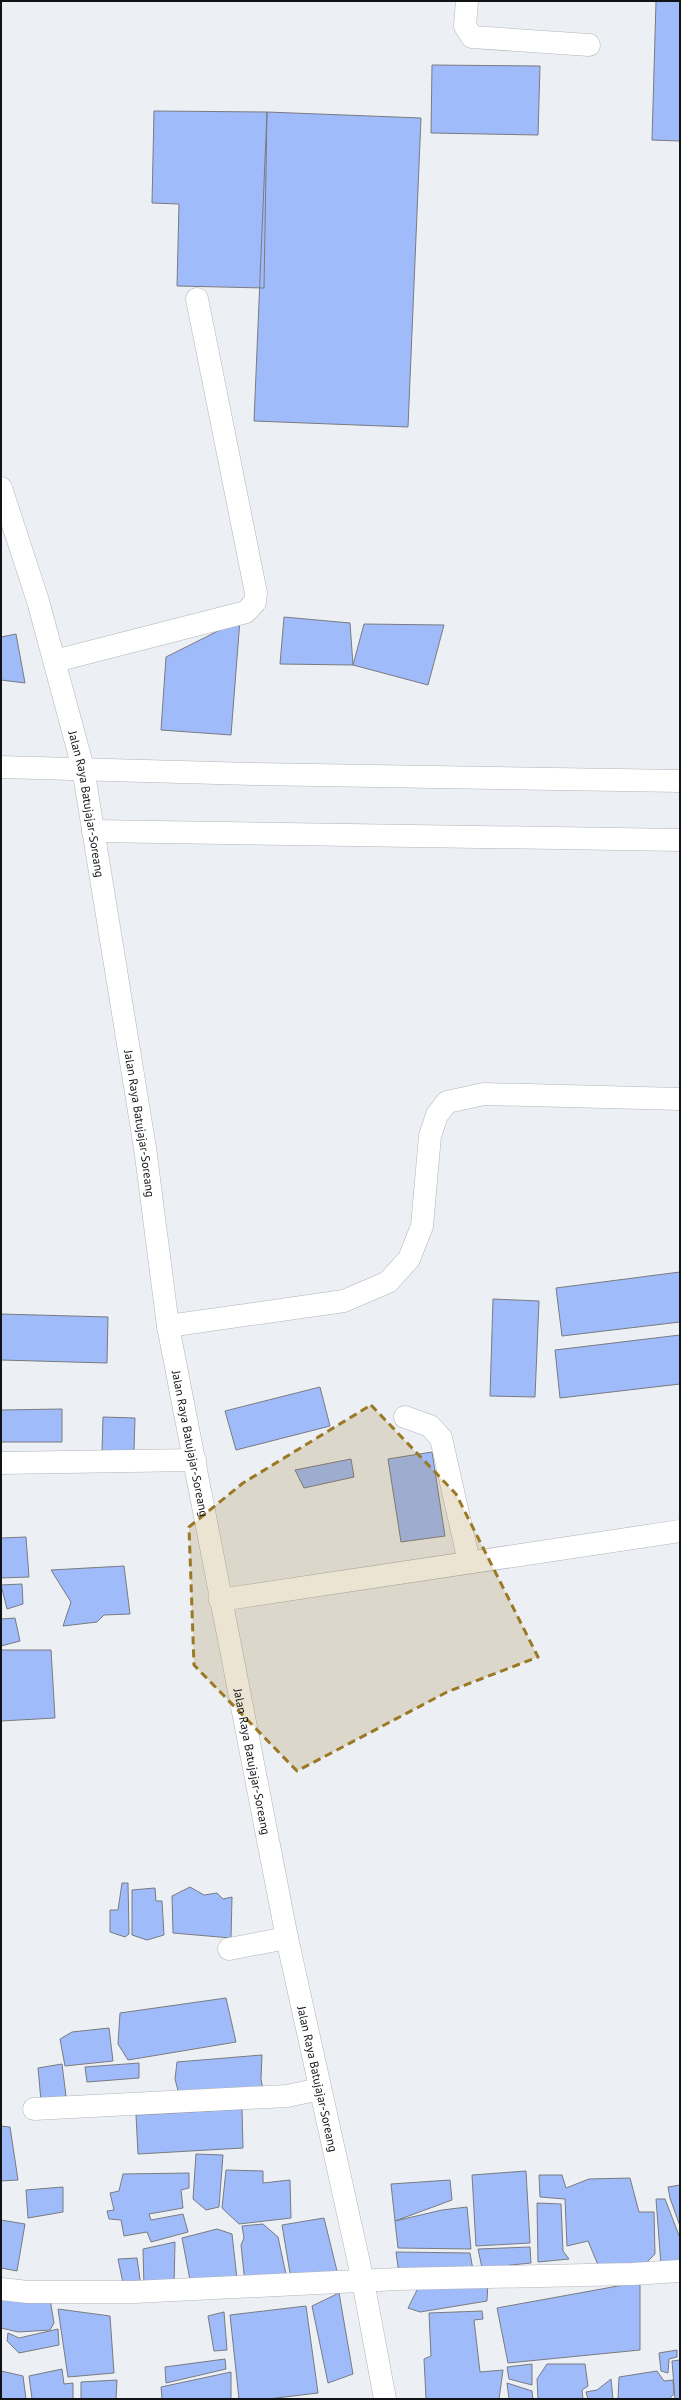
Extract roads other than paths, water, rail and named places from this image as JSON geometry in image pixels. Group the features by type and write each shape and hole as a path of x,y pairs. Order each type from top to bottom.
{"main road":[{"path":"467,1 465,26 472,38 589,45"},
{"path":"55,661 246,612 255,602 256,593 197,299"},
{"name":"Jalan Raya Batujajar-Soreang","path":"1,488 55,661 83,768 145,1148 168,1326 195,1460 220,1600 287,1938 363,2281 385,2399"},
{"path":"1,767 83,768 253,774 680,781"},
{"path":"93,831 680,840"},
{"path":"168,1326 344,1301 388,1282 410,1259 422,1226 430,1136 437,1115 447,1102 484,1094 680,1100"},
{"path":"405,1417 430,1426 441,1438 469,1562"},
{"path":"1,1463 195,1460"},
{"path":"220,1600 680,1531"},
{"path":"229,1949 287,1938"},
{"path":"34,2109 287,2096 320,2089"},
{"path":"1,2289 28,2292 134,2292 363,2281 632,2274 680,2271"}]}
